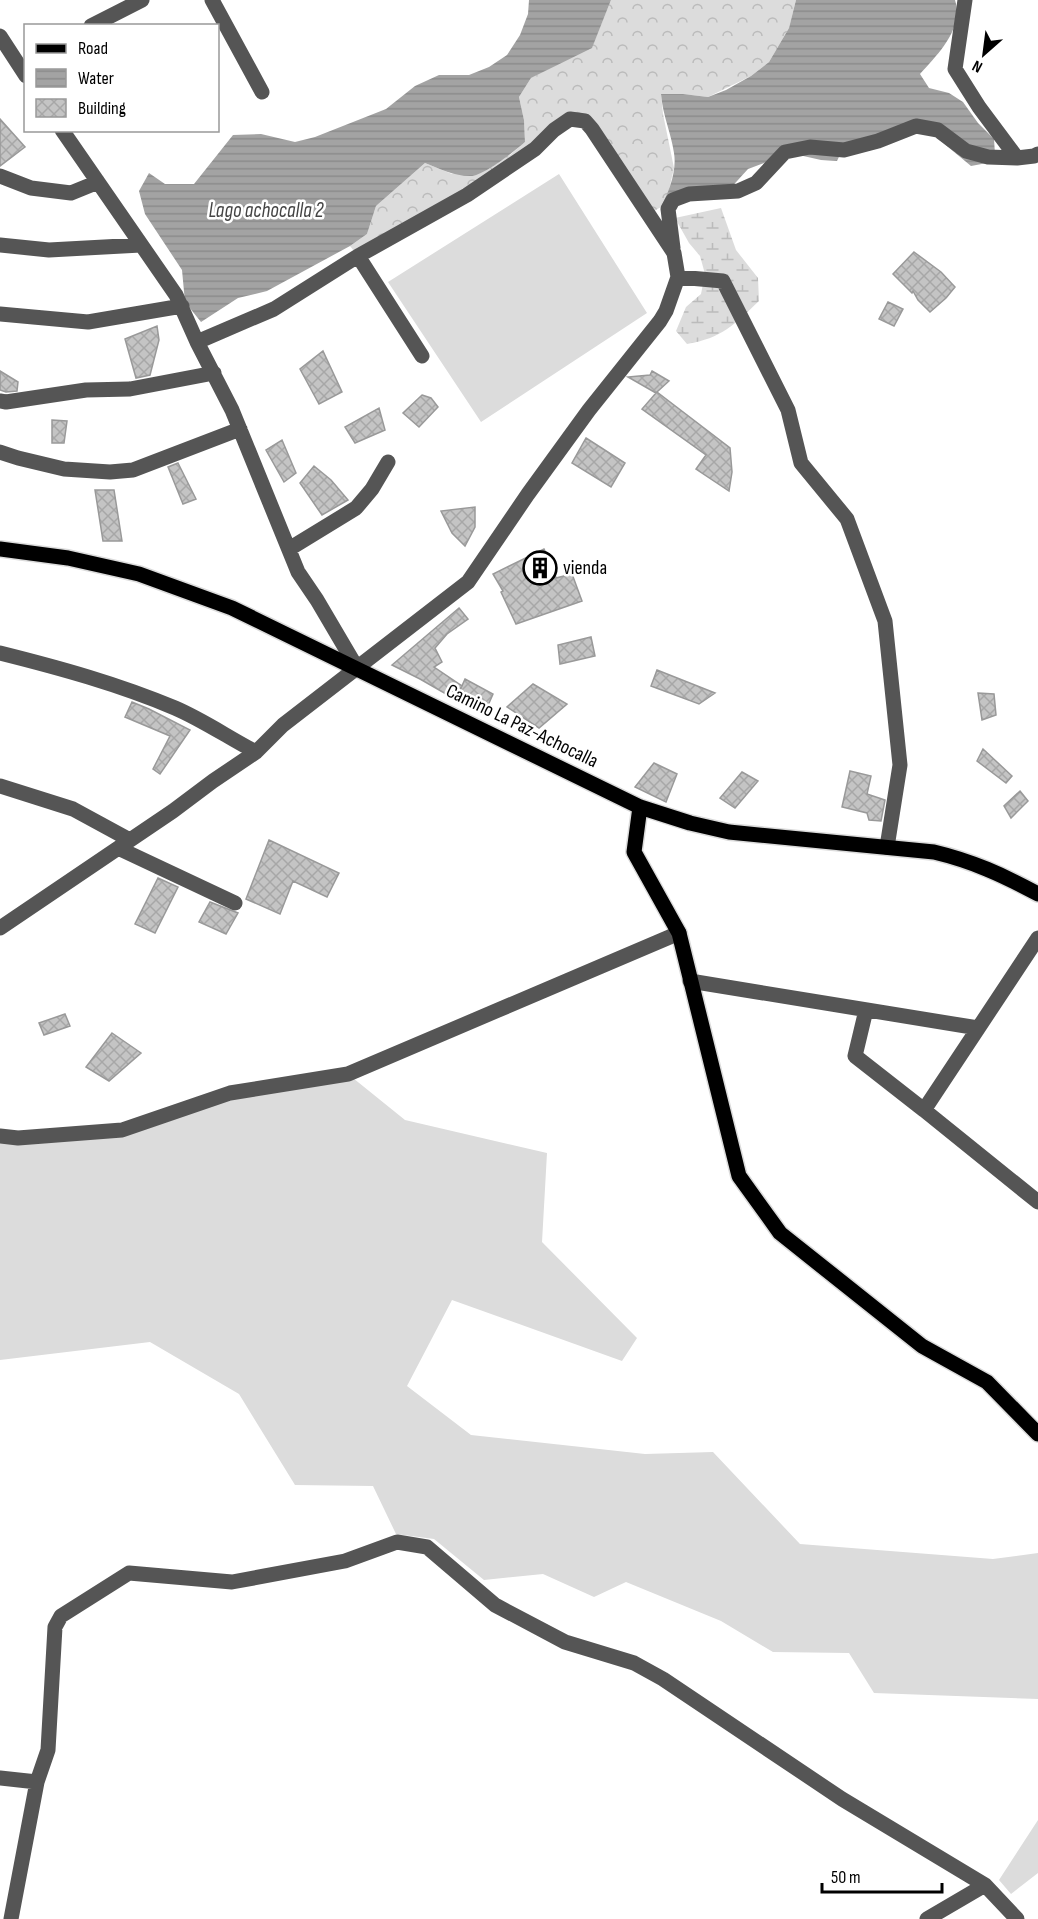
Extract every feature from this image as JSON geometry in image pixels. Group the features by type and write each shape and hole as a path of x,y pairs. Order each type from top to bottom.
{"main road":[{"name":"Camino La Paz-Achocalla","path":"0,549 68,558 139,574 232,608 640,807 690,823 729,832 934,852 966,860 1007,877 1038,894"},
{"path":"640,807 634,852 679,933 739,1176 780,1233 922,1346 987,1382 1038,1434"}],"street":[{"path":"95,24 142,0"},
{"path":"212,0 262,92"},
{"path":"965,0 955,69 1017,158"},
{"path":"0,36 20,56"},
{"path":"197,342 274,309 358,256 467,195 535,149 554,130 570,119 585,121 592,129 674,253"},
{"path":"0,928 256,752 283,725 468,582 589,410 666,311 678,277 668,209 673,200 689,194 738,191 756,183 785,152 810,147 844,150 878,141 916,126 938,130 966,151 988,157 1017,158 1038,154"},
{"path":"63,132 176,295 240,429 298,572 357,668"},
{"path":"0,176 31,188 71,193 98,182"},
{"path":"0,245 49,250 141,245"},
{"path":"358,256 422,356"},
{"path":"678,277 723,281 788,410 801,464 847,519 885,621 900,765 887,847"},
{"path":"0,314 88,322 182,306"},
{"path":"0,401 86,390 130,389 214,373"},
{"path":"0,452 64,469 110,472 133,470 240,429"},
{"path":"289,549 356,508 372,489 388,462"},
{"path":"0,653 66,669 121,687 177,710 256,752"},
{"path":"0,786 73,809 124,844 235,903"},
{"path":"0,1136 18,1138 122,1130 230,1093 348,1074 679,933"},
{"path":"924,1110 1038,938"},
{"path":"690,981 978,1028"},
{"path":"866,1010 855,1056 1037,1198"},
{"path":"11,1919 37,1782 48,1750 55,1627 61,1616 129,1573 232,1582 345,1561 397,1542 427,1547 495,1605 565,1642 634,1663 663,1679 842,1798 985,1885 1017,1919"},
{"path":"0,1778 37,1782"},
{"path":"927,1919 985,1885"}],"green space":[{"path":"611,0 796,0 789,28 769,62 751,76 708,97 661,94 674,168 668,194 661,207 649,214 592,129 571,119 535,149 358,256 350,246 367,234 376,206 425,163 452,174 510,155 525,142 524,120 519,97 531,78 592,47"},
{"path":"559,174 647,313 481,422 388,282"},
{"path":"721,208 736,250 758,278 759,301 719,334 687,344 676,331 686,307 701,294 705,274 700,256 689,243 675,218"},
{"path":"348,1074 405,1120 547,1153 542,1242 637,1338 622,1361 452,1300 407,1386 471,1435 645,1454 713,1452 800,1544 993,1559 1038,1553 1038,1699 874,1693 849,1653 773,1652 721,1621 626,1582 594,1597 543,1574 484,1580 434,1539 396,1534 373,1486 295,1485 239,1394 150,1342 0,1360 0,1136 122,1130 230,1093"},
{"path":"1038,1820 1038,1873 1011,1894 999,1880"}],"water":[{"name":"Lago achocalla 2","path":"529,0 611,0 592,48 531,78 519,97 524,120 525,142 498,163 475,175 464,176 425,163 376,206 367,234 350,246 267,291 238,298 201,322 185,302 182,270 145,214 139,191 149,173 165,184 194,184 233,135 261,134 295,142 315,137 386,109 415,86 439,75 469,75 489,67 507,55 520,35 528,14"},
{"path":"796,0 955,0 957,11 953,31 920,74 929,88 949,93 963,102 978,123 994,139 995,154 987,163 971,166 936,137 925,131 845,144 837,161 790,153 748,169 727,192 661,207 672,181 675,160 661,94 708,97 751,76 769,62 789,28"}],"building":[{"path":"0,119 25,147 0,166"},
{"path":"914,252 941,272 955,287 930,312 913,291 912,293 893,274"},
{"path":"888,302 903,309 894,326 879,319"},
{"path":"157,326 159,340 150,375 136,378 125,339"},
{"path":"323,351 342,392 319,404 300,369"},
{"path":"0,371 18,382 17,391 0,390"},
{"path":"652,371 669,381 657,392 730,448 732,472 729,491 696,469 706,455 642,409 656,393 628,377 650,375"},
{"path":"422,395 431,398 438,407 419,427 403,413"},
{"path":"379,408 385,430 355,443 345,427"},
{"path":"52,420 67,421 64,443 52,443"},
{"path":"586,438 625,463 611,487 572,463"},
{"path":"282,440 296,473 284,482 266,450"},
{"path":"178,463 196,499 183,504 168,467"},
{"path":"314,466 331,480 348,500 322,515 300,483"},
{"path":"95,490 114,490 122,541 103,541"},
{"path":"475,507 475,527 465,546 452,533 441,511"},
{"path":"544,549 547,555 549,554 556,578 572,574 582,601 516,624 501,592 503,591 493,574"},
{"path":"459,608 468,619 447,634 435,648 442,662 434,667 462,686 453,698 392,665"},
{"path":"591,637 595,656 560,664 558,645"},
{"path":"657,670 715,693 699,704 651,686"},
{"path":"465,679 493,694 486,710 458,695"},
{"path":"533,684 567,704 539,728 507,707"},
{"path":"978,693 994,694 996,715 982,720"},
{"path":"132,702 190,730 160,774 153,769 170,736 125,717"},
{"path":"983,749 1012,776 1006,783 977,761"},
{"path":"654,763 677,774 666,802 635,787"},
{"path":"850,771 871,776 867,794 885,800 881,821 869,820 867,813 842,807"},
{"path":"742,772 758,781 735,808 720,798"},
{"path":"1020,791 1028,801 1011,818 1004,806"},
{"path":"269,840 339,873 327,897 293,881 280,914 246,899"},
{"path":"158,878 178,887 155,933 135,924"},
{"path":"210,902 238,913 226,934 199,922"},
{"path":"65,1014 70,1026 44,1035 39,1023"},
{"path":"112,1033 141,1053 109,1081 86,1067"}],"place":[{"name":"vienda","path":"540,568"}]}
